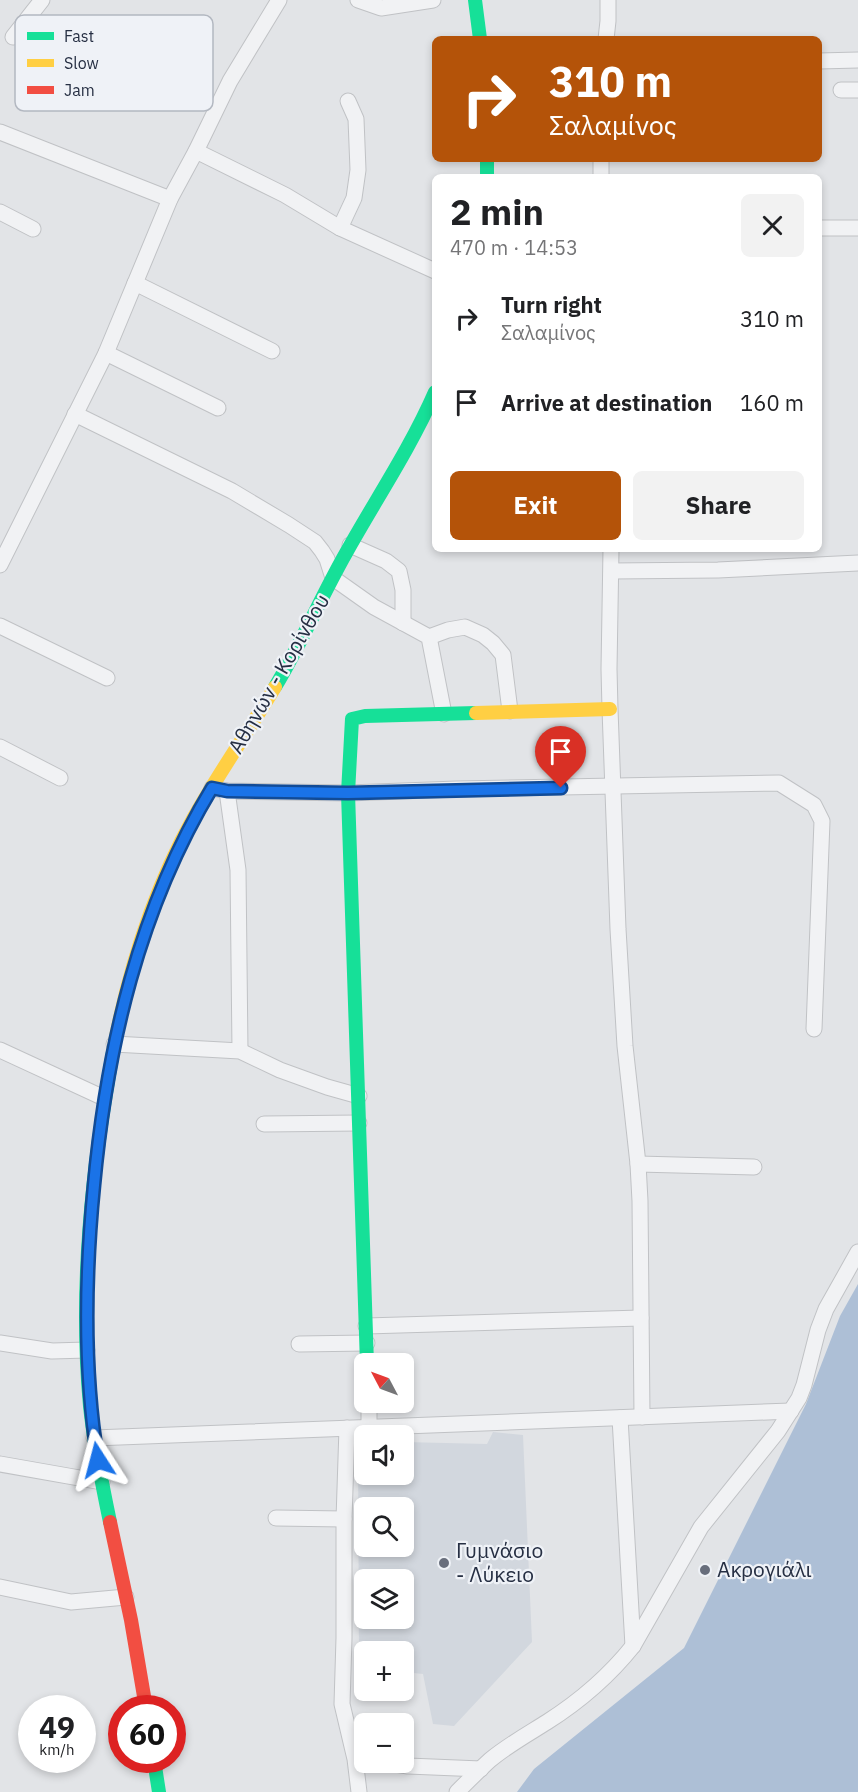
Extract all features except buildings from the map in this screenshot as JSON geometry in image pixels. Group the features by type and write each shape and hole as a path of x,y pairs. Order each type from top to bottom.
{"main road":[{"path":"475,0 480,36"},
{"name":"Αθηνών - Κορίνθου","path":"144,1695 94,1438 87,1350 89,1230 104,1098 114,1044 127,991 157,899 187,831 290,662 350,545 399,462 432,398"},
{"path":"367,1353 348,793 352,719 365,716 610,710"},
{"path":"156,1773 159,1792"}],"street":[{"path":"30,15 42,0"},
{"path":"0,565 106,353 170,199 230,81 279,0"},
{"path":"358,0 381,8 433,0"},
{"path":"606,36 608,0"},
{"path":"822,61 858,60"},
{"path":"841,90 858,90"},
{"path":"340,228 354,198 358,170 356,119 348,101"},
{"path":"0,132 170,199"},
{"path":"196,151 285,195 340,228 432,270"},
{"path":"0,212 33,229"},
{"path":"822,228 858,228"},
{"path":"135,283 272,351"},
{"path":"106,353 218,408"},
{"path":"75,414 232,491 289,525 315,542 327,560 333,578 374,607 403,623 429,637 465,627 483,635 494,643 503,655 510,711"},
{"path":"350,545 386,561 399,571 403,590 403,623"},
{"path":"612,552 610,710 625,1046 640,1201 642,1417"},
{"path":"612,571 718,570 858,563"},
{"path":"0,626 107,678"},
{"path":"429,637 444,714"},
{"path":"0,747 60,778"},
{"path":"212,788 227,791 348,793 778,783 814,805 822,821 814,1029"},
{"path":"227,791 238,870 240,1051"},
{"path":"114,1044 240,1051 299,1077 358,1096"},
{"path":"0,1050 104,1098"},
{"path":"264,1124 359,1123"},
{"path":"638,1164 754,1167"},
{"path":"457,1792 481,1769 525,1734 547,1722 595,1686 619,1664 633,1646 701,1527 778,1431 799,1398 826,1309 858,1252"},
{"path":"366,1326 641,1318"},
{"path":"0,1343 52,1351 87,1350"},
{"path":"299,1344 367,1343"},
{"path":"414,1425 791,1411"},
{"path":"620,1418 633,1646"},
{"path":"347,1428 342,1704 354,1741"},
{"path":"94,1438 354,1428"},
{"path":"0,1464 102,1482"},
{"path":"276,1518 344,1519"},
{"path":"0,1587 71,1602 126,1597"},
{"path":"414,1766 481,1769"},
{"path":"359,1792 360,1773"}],"shaded area":[{"name":"Γυμνάσιο - Λύκειο","path":"493,1432 523,1435 532,1642 454,1726 433,1724 423,1674 414,1673 414,1641 359,1641 359,1629 414,1629 414,1569 359,1569 359,1557 414,1557 414,1497 358,1497 358,1485 414,1485 414,1442 487,1444"}],"water":[{"path":"858,1284 858,1792 517,1792 534,1769 684,1648 806,1404 840,1316"}],"traffic: fast":[{"path":"475,0 480,36"},
{"path":"487,162 487,174"},
{"path":"275,687 346,553 415,434 432,398"},
{"path":"367,1353 348,793 352,719 365,716 476,713"},
{"path":"110,1522 98,1464 90,1406 86,1317 94,1184 113,1052"},
{"path":"156,1773 159,1792"}],"traffic: slow":[{"path":"113,1052 134,962 166,875 193,819 275,687"},
{"path":"476,713 610,709"}],"traffic: jam":[{"path":"110,1522 131,1620 144,1695"}],"place":[{"name":"Γυμνάσιο - Λύκειο","path":"444,1563"},
{"name":"Ακρογιάλι","path":"705,1570"}],"route":[{"path":"98,1460 92,1417 86,1311 89,1230 104,1098 127,991 148,923 178,849 212,788 227,791 348,793 561,788"}]}
